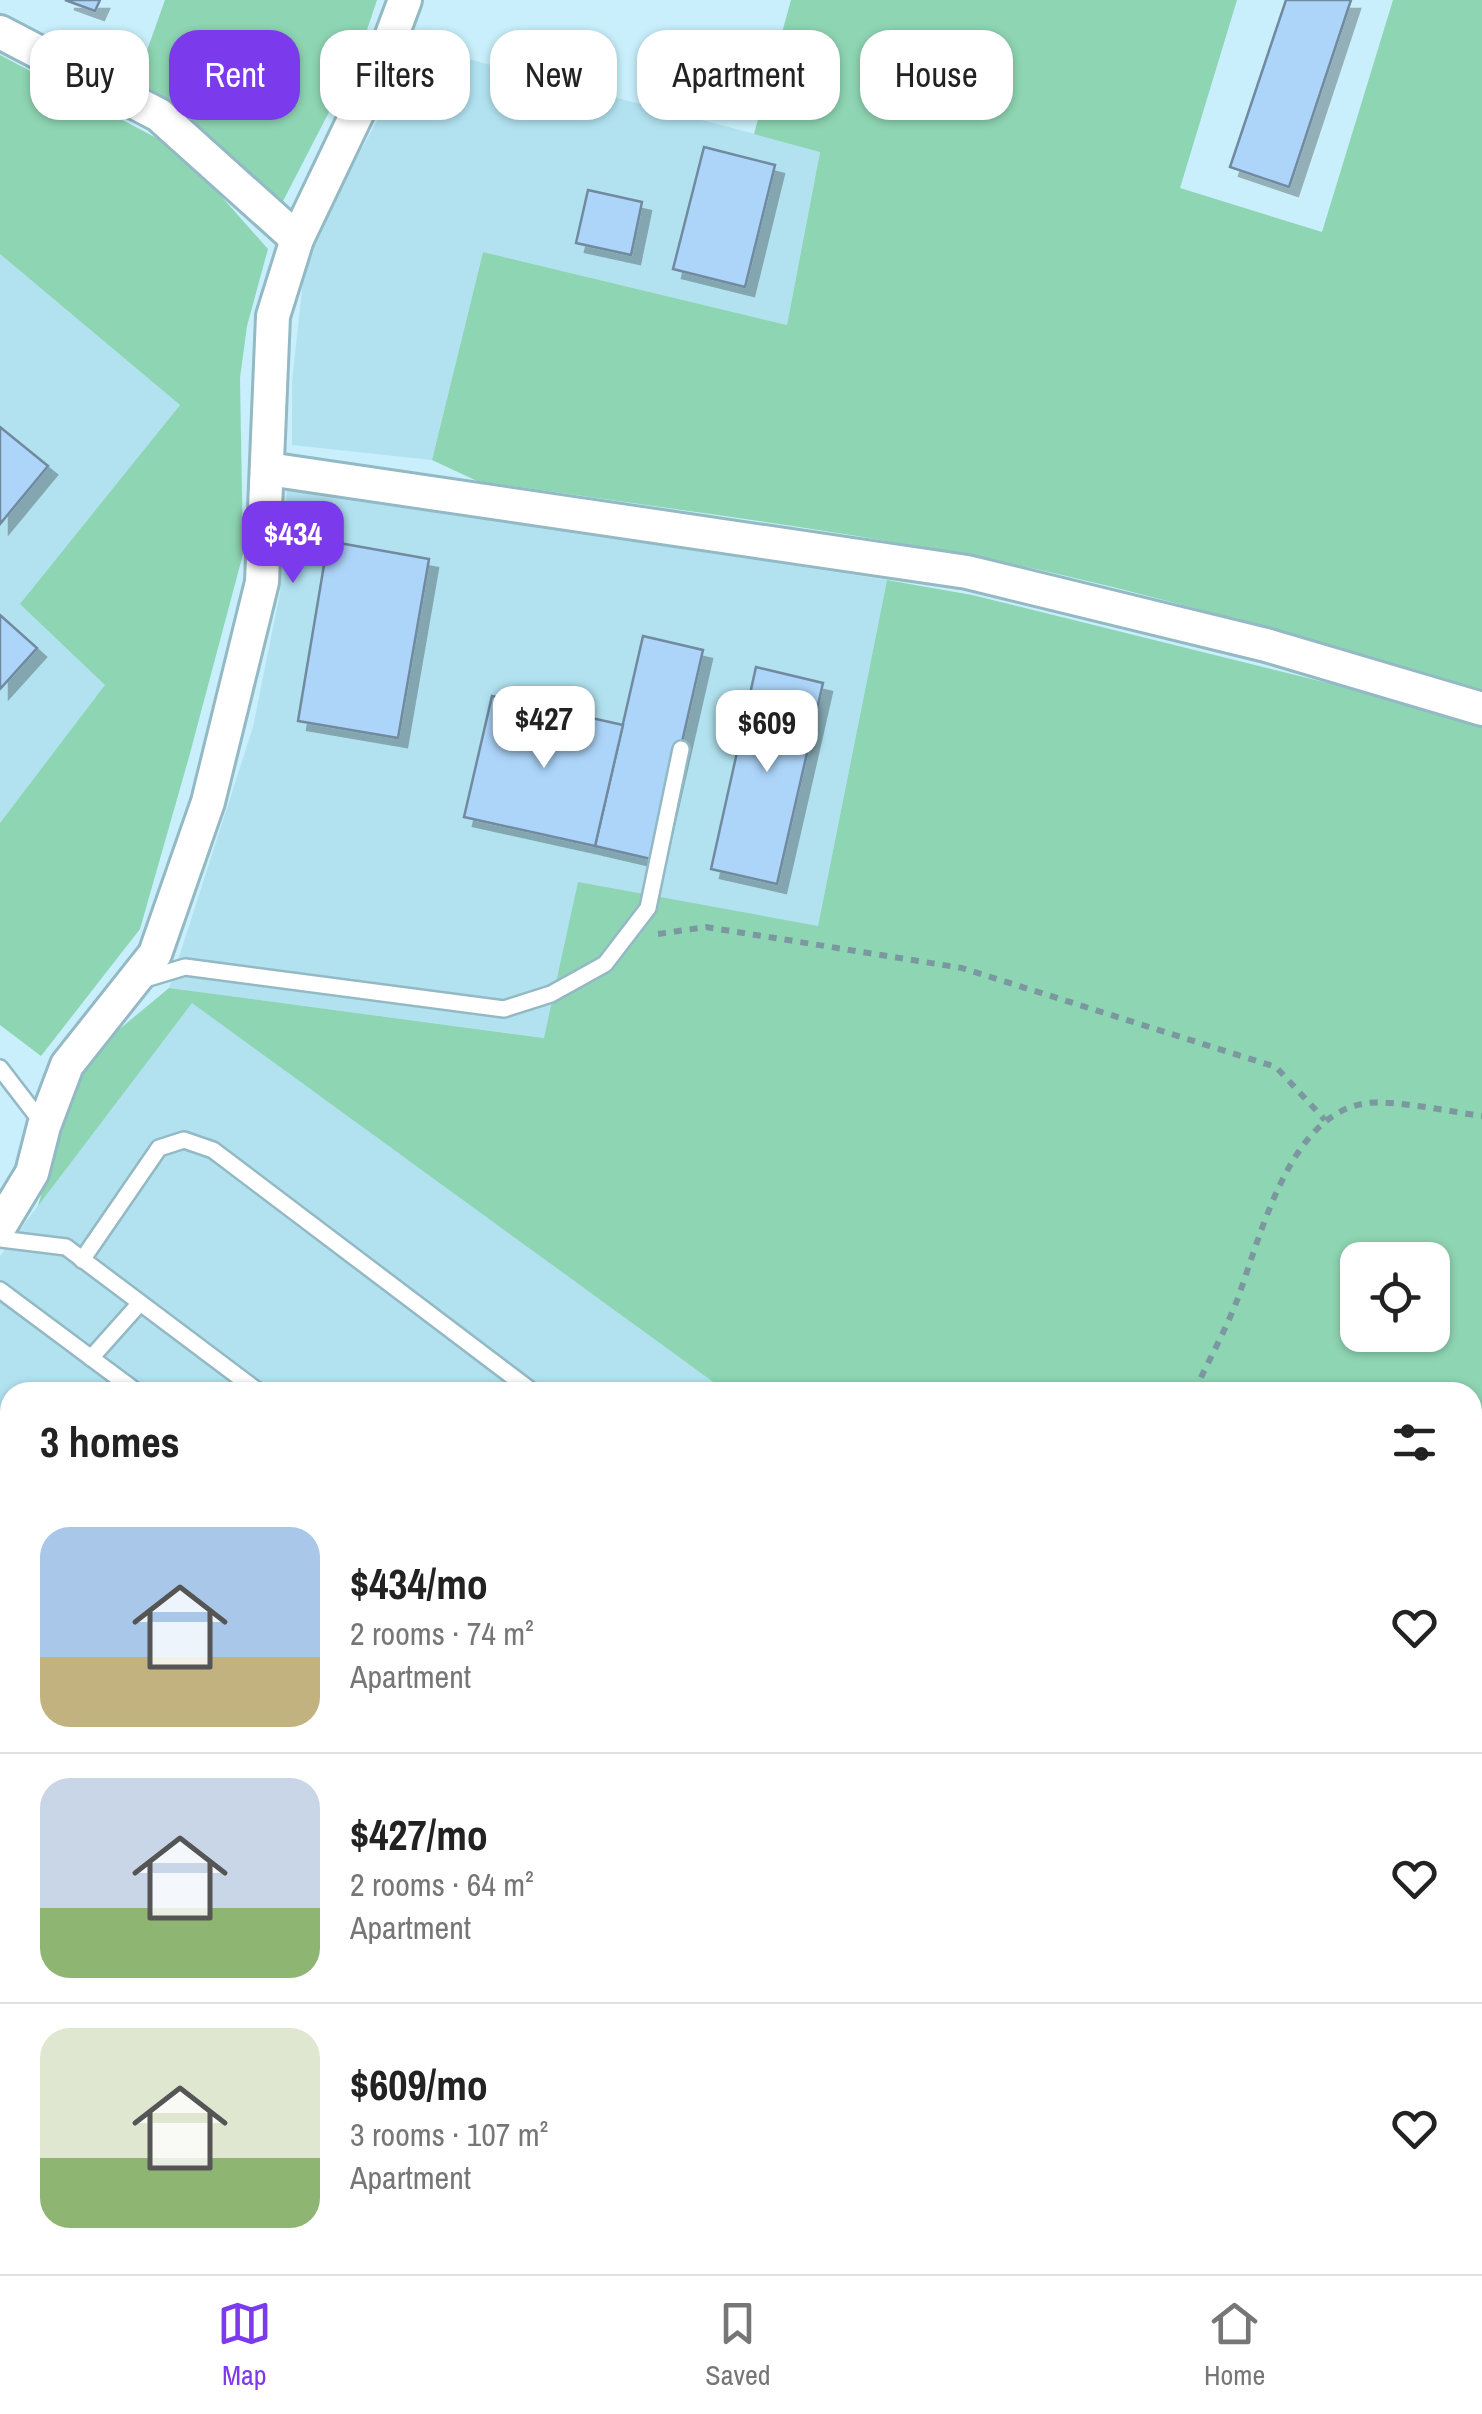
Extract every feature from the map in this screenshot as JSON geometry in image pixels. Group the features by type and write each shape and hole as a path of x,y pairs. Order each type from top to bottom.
{"street":[{"path":"0,1226 32,1173 44,1126 67,1065 155,954 208,802 262,582 274,316 297,239 383,58 405,0"},
{"path":"0,32 160,115 297,239"},
{"path":"268,469 967,572 1266,644 1482,708"}],"lane":[{"path":"134,983 185,967 504,1009 551,994 605,964 648,908 682,749"},
{"path":"0,1068 44,1126"},
{"path":"82,1260 159,1148 184,1140 213,1150 519,1382"},
{"path":"0,1239 66,1247 246,1382"},
{"path":"0,1290 122,1382"},
{"path":"91,1358 140,1303"}],"path":[{"path":"625,938 706,927 962,968 1276,1067 1325,1120"},
{"path":"1199,1382 1235,1306 1272,1202 1295,1155 1325,1120 1368,1103 1482,1116"}],"shaded area":[{"path":"470,60 490,65 490,120 617,120 617,98 637,103 637,120 701,120 820,151 787,325 483,252 432,460 292,445 292,382 303,281 325,216 378,120 470,120"},
{"path":"0,254 180,405 21,604 106,685 0,823"},
{"path":"287,488 887,580 818,926 545,1038 169,988 253,727 280,593"},
{"path":"192,1002 713,1382 0,1382 0,1256"}],"green space":[{"path":"165,0 377,0 367,30 320,30 320,120 325,120 282,203 183,120 300,120 300,30 169,30 169,109 149,92 149,45"},
{"path":"791,0 1237,0 1180,188 1322,232 1393,0 1482,0 1482,1382 713,1382 192,1003 38,1206 74,1081 110,1037 169,988 544,1038 578,882 818,926 887,580 972,595 1409,703 1421,675 1243,621 1107,586 844,534 477,481 432,460 483,252 787,325 820,152 754,134 758,120 840,120 840,30 783,30"},
{"path":"0,55 30,71 30,120 123,120 181,151 268,249 247,326 240,378 243,554 189,757 140,929 41,1056 0,1025 0,823 105,685 20,604 180,405 0,254"}],"building":[{"path":"65,0 100,0 95,11"},
{"path":"1286,0 1351,0 1289,187 1230,167"},
{"path":"704,147 775,165 745,287 673,269"},
{"path":"588,190 642,202 631,255 576,243"},
{"path":"0,427 48,466 0,524"},
{"path":"328,541 429,559 398,738 298,721"},
{"path":"0,615 37,648 0,689"},
{"path":"643,636 703,650 655,860 595,846"},
{"path":"756,667 823,683 777,884 711,869"},
{"path":"492,696 623,725 595,846 464,817"}]}
